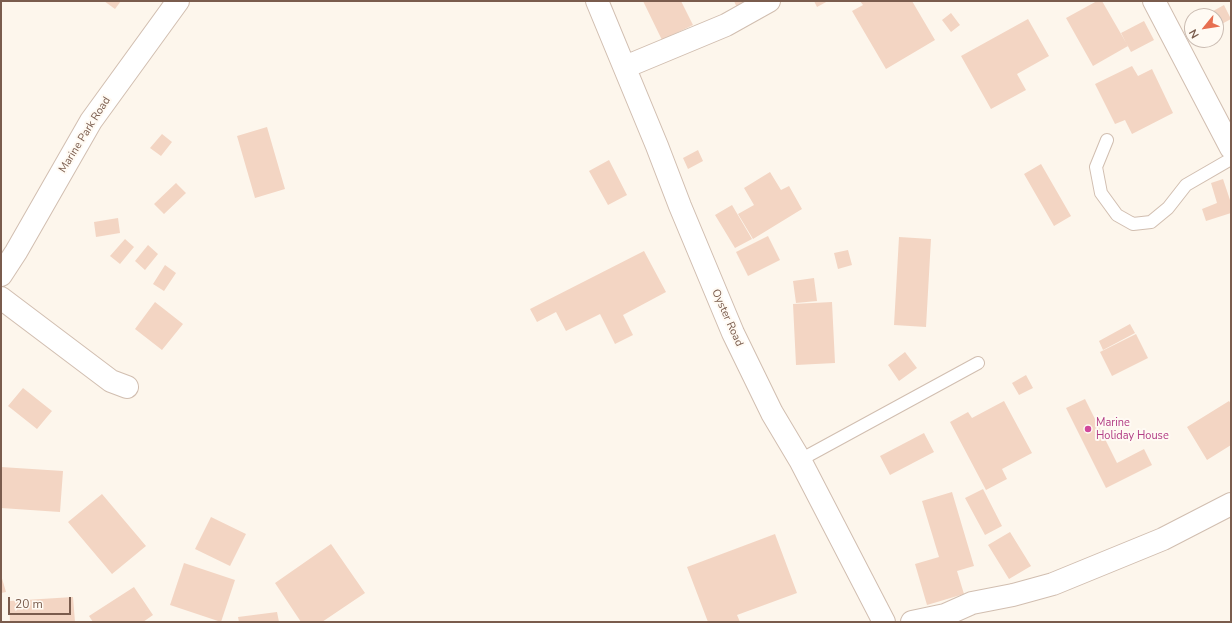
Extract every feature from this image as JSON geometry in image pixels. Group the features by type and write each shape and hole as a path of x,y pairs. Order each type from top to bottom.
{"street":[{"name":"Marine Park Road","path":"1,275 92,122 178,1"},
{"name":"Oyster Road","path":"597,1 733,333 772,413 800,460 884,622"},
{"path":"625,67 726,25 769,1"},
{"path":"1154,1 1231,148"},
{"path":"1,298 110,381 127,386"},
{"path":"912,622 944,618 972,603 1013,595 1053,584 1163,539 1231,504"}],"lane":[{"path":"1107,140 1096,167 1101,193 1117,215 1133,224 1151,222 1168,208 1186,185 1231,159"},
{"path":"800,460 978,363"}],"building":[{"path":"104,1 121,1 115,9"},
{"path":"643,1 681,1 693,25 662,40"},
{"path":"734,1 760,1 738,10"},
{"path":"814,1 828,1 817,7"},
{"path":"860,1 912,1 935,40 886,69 852,11 863,5"},
{"path":"1097,1 1102,1 1128,46 1093,66 1066,18"},
{"path":"1224,5 1231,19 1224,23 1224,8 1219,8"},
{"path":"951,13 960,25 951,32 942,20"},
{"path":"1028,19 1049,56 1017,74 1026,90 991,109 961,56"},
{"path":"1144,21 1154,40 1131,52 1121,33"},
{"path":"1132,66 1138,76 1152,69 1173,113 1132,134 1125,120 1115,124 1095,84"},
{"path":"267,127 285,189 255,198 237,136"},
{"path":"162,134 172,142 161,156 150,148"},
{"path":"698,150 703,161 688,169 683,158"},
{"path":"609,160 627,195 608,205 589,171"},
{"path":"1041,164 1071,216 1054,226 1024,174"},
{"path":"770,172 781,190 789,186 802,209 753,239 738,214 754,205 744,188"},
{"path":"1223,179 1231,203 1231,213 1206,221 1202,209 1217,203 1211,183"},
{"path":"176,183 186,193 164,214 154,204"},
{"path":"732,205 752,239 735,248 715,215"},
{"path":"118,218 120,233 96,237 94,222"},
{"path":"768,236 780,260 748,276 736,252"},
{"path":"899,237 931,239 926,327 894,325"},
{"path":"125,239 134,247 120,264 110,256"},
{"path":"148,245 158,254 145,270 135,261"},
{"path":"848,250 852,265 838,269 834,253"},
{"path":"644,251 666,292 623,315 633,335 615,344 600,314 566,331 556,312 537,322 530,309"},
{"path":"165,265 176,273 164,291 153,284"},
{"path":"814,278 817,301 796,303 793,281"},
{"path":"155,302 183,324 162,350 135,329"},
{"path":"832,302 835,363 796,365 793,304"},
{"path":"1130,324 1135,333 1103,350 1099,341"},
{"path":"1136,334 1148,358 1112,376 1100,352"},
{"path":"905,352 917,368 899,381 888,365"},
{"path":"1026,375 1033,388 1019,395 1012,383"},
{"path":"23,388 52,411 37,429 8,406"},
{"name":"Marine Holiday House","path":"1085,399 1117,463 1144,449 1152,465 1106,488 1066,408"},
{"path":"1004,401 1032,453 1002,469 1007,479 986,490 950,422 968,412 972,418"},
{"path":"1229,401 1231,404 1231,445 1207,460 1187,427"},
{"path":"924,433 934,452 890,475 880,456"},
{"path":"1,467 63,471 60,512 1,508"},
{"path":"983,489 1002,526 985,535 965,498"},
{"path":"952,492 974,566 957,571 964,594 927,605 915,564 939,557 922,501"},
{"path":"102,494 146,546 112,574 68,522"},
{"path":"211,517 246,534 230,566 195,549"},
{"path":"1010,532 1031,566 1009,579 988,545"},
{"path":"775,534 797,593 737,615 740,622 708,622 687,567"},
{"path":"331,544 365,593 322,622 301,622 275,583"},
{"path":"184,563 235,580 221,622 170,605"},
{"path":"1,575 6,592 1,593"},
{"path":"134,587 153,615 143,622 93,622 89,616"},
{"path":"73,597 75,622 10,622 9,601"},
{"path":"277,612 279,622 239,622 238,617"}],"place":[{"name":"Marine Holiday House","path":"1088,429"}]}
